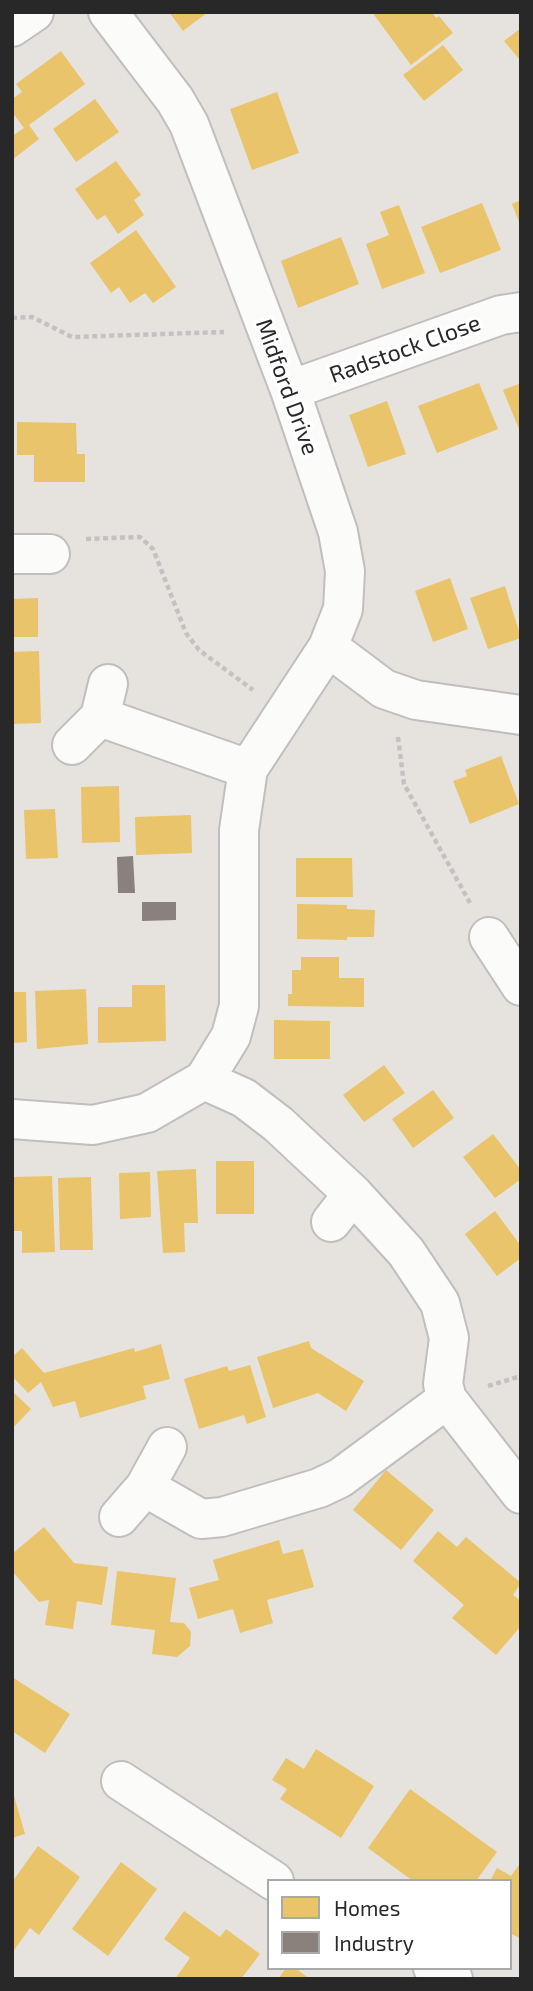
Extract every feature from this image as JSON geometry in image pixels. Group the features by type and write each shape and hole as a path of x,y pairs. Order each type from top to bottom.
{"street":[{"path":"12,27 34,12"},
{"name":"Midford Drive","path":"12,1119 93,1125 147,1113 204,1080 231,1036 240,1006 239,830 248,769 282,712 328,648 343,609 345,570 338,532 290,390 189,124 175,100 108,12"},
{"name":"Radstock Close","path":"290,390 501,315 521,312"},
{"path":"12,554 50,554"},
{"path":"328,648 384,689 416,700 521,715"},
{"path":"72,745 104,701 248,769"},
{"path":"489,937 519,978"},
{"path":"204,1080 244,1098 278,1124 342,1208 405,1252 440,1303 449,1338 443,1384 447,1399 521,1494"},
{"path":"145,1487 201,1519 222,1517 319,1488 340,1478 447,1399"},
{"path":"119,1517 145,1487 167,1447"},
{"path":"121,1781 271,1879"},
{"path":"437,1970 453,1979"}],"path":[{"path":"12,317 32,317 72,337 268,330"},
{"path":"50,554 82,540 139,537 153,549 186,633 198,650 282,712"},
{"path":"399,694 398,740 404,784 489,937"}],"building: Homes":[{"path":"169,12 208,12 183,31"},
{"path":"372,12 432,12 436,18 439,16 453,33 411,65"},
{"path":"521,28 521,61 504,41"},
{"path":"443,45 463,70 424,101 403,75"},
{"path":"61,51 85,84 29,125 39,139 12,160 12,136 24,128 12,112 12,99 22,92 16,84"},
{"path":"277,92 299,153 252,170 230,109"},
{"path":"95,99 119,132 76,162 53,129"},
{"path":"116,161 141,195 134,200 144,215 118,234 105,215 97,220 75,189"},
{"path":"521,200 521,227 512,204"},
{"path":"482,203 501,250 440,273 421,227"},
{"path":"399,205 425,273 382,289 366,244 389,235 380,212"},
{"path":"136,230 176,287 153,303 145,293 130,303 119,287 111,293 90,263"},
{"path":"341,237 359,284 298,308 281,261"},
{"path":"479,383 498,429 437,453 418,406"},
{"path":"521,383 521,434 503,390"},
{"path":"387,401 406,454 368,467 349,415"},
{"path":"17,422 76,423 77,454 85,454 85,482 34,482 34,455 17,455"},
{"path":"450,578 468,629 433,642 415,591"},
{"path":"505,586 521,638 488,649 470,598"},
{"path":"38,598 38,637 12,637 12,599"},
{"path":"39,651 41,723 12,724 12,652"},
{"path":"501,756 519,804 470,824 453,781 467,776 465,770"},
{"path":"119,786 120,842 82,843 81,787"},
{"path":"55,809 58,858 26,859 24,810"},
{"path":"191,815 192,853 136,855 135,817"},
{"path":"296,858 352,858 353,897 296,897"},
{"path":"297,904 347,905 347,909 375,910 374,937 347,937 347,940 297,939"},
{"path":"301,957 339,957 339,978 364,978 364,1007 288,1006 288,994 292,994 292,970 301,970"},
{"path":"132,985 165,985 166,1041 98,1043 98,1007 132,1007"},
{"path":"86,989 88,1044 37,1049 35,991"},
{"path":"12,992 26,992 27,1042 12,1043"},
{"path":"274,1020 330,1021 330,1059 274,1059"},
{"path":"384,1065 405,1093 364,1122 343,1095"},
{"path":"433,1090 454,1118 413,1148 392,1119"},
{"path":"493,1134 521,1170 521,1179 495,1198 463,1157"},
{"path":"216,1161 254,1161 254,1214 216,1214"},
{"path":"196,1169 198,1223 184,1223 185,1252 163,1253 157,1171"},
{"path":"150,1172 151,1217 120,1219 119,1173"},
{"path":"52,1176 55,1252 22,1253 22,1231 12,1231 13,1177"},
{"path":"91,1177 93,1250 60,1250 58,1178"},
{"path":"495,1211 521,1246 521,1258 497,1276 465,1234"},
{"path":"309,1341 311,1348 364,1381 346,1411 318,1393 273,1408 257,1357"},
{"path":"161,1344 170,1379 143,1386 146,1399 80,1418 75,1401 53,1407 41,1382 28,1393 12,1376 12,1357 22,1348 44,1373 134,1348 135,1352"},
{"path":"250,1365 266,1417 247,1424 244,1415 199,1429 184,1379 227,1366 229,1371"},
{"path":"12,1391 31,1409 12,1429"},
{"path":"386,1470 434,1510 401,1550 353,1510"},
{"path":"44,1527 74,1563 108,1567 102,1605 77,1601 73,1629 45,1625 49,1600 39,1602 12,1571 12,1554"},
{"path":"438,1531 457,1547 466,1537 521,1583 513,1595 521,1601 521,1626 496,1655 452,1618 464,1605 413,1561"},
{"path":"279,1540 283,1554 303,1549 314,1587 267,1600 273,1623 240,1633 233,1609 198,1619 189,1588 219,1580 213,1560"},
{"path":"117,1571 176,1578 170,1622 184,1623 191,1632 190,1646 177,1657 152,1654 155,1630 111,1625"},
{"path":"12,1677 70,1714 45,1753 12,1731"},
{"path":"316,1749 374,1786 341,1838 280,1799 287,1789 272,1780 286,1758 304,1769"},
{"path":"410,1789 497,1852 477,1879 410,1879 368,1848"},
{"path":"12,1793 25,1834 12,1838"},
{"path":"38,1846 80,1877 39,1935 30,1928 12,1953 12,1882"},
{"path":"121,1862 157,1889 108,1956 72,1929"},
{"path":"521,1862 521,1939 512,1934 512,1879 491,1879 497,1868 511,1876"},
{"path":"184,1911 220,1937 226,1929 260,1954 241,1979 175,1979 190,1958 164,1939"},
{"path":"285,1970 298,1970 310,1979 278,1979"}],"building: Industry":[{"path":"133,856 135,893 118,893 117,857"},
{"path":"142,902 176,902 176,920 142,921"}]}
